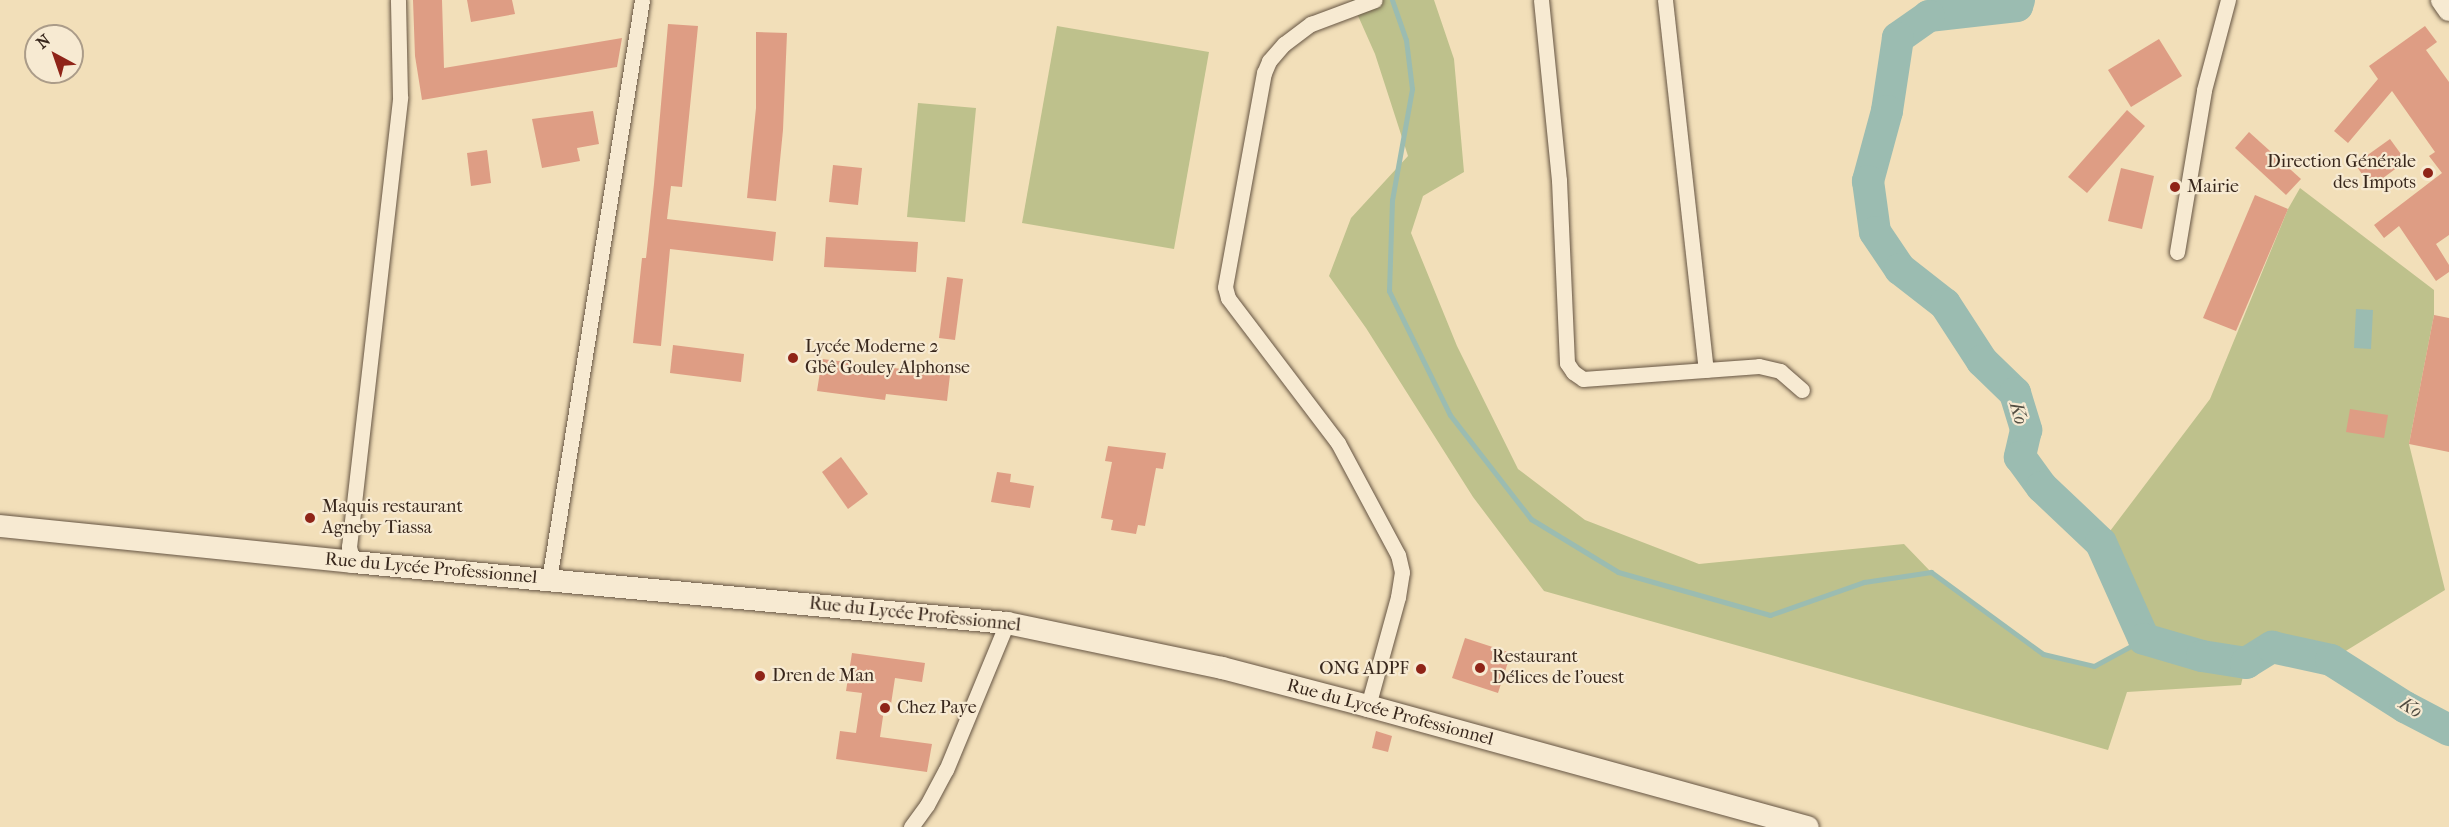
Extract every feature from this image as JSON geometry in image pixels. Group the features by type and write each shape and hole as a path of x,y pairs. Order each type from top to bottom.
{"main road":[{"path":"2442,0 2449,10"},
{"name":"Rue du Lycée Professionnel","path":"0,526 348,556 549,580 1007,622 1222,668 1808,827"}],"street":[{"path":"348,556 400,97 398,0"},
{"path":"549,580 642,0"},
{"path":"1368,706 1398,597 1402,572 1398,555 1338,443 1228,298 1225,287 1264,73 1269,61 1284,44 1311,24 1375,0"},
{"path":"1541,0 1559,180 1567,363 1573,372 1583,379 1771,367 1802,390"},
{"path":"1665,0 1706,370"},
{"path":"2178,252 2204,90 2228,0"},
{"path":"911,827 927,805 946,770 1007,622"}],"green space":[{"path":"1351,0 1434,0 1454,59 1464,172 1423,196 1411,233 1457,346 1518,469 1585,520 1699,564 1904,544 1931,572 2043,654 2094,666 2144,639 2101,543 2210,399 2288,209 2300,188 2434,290 2434,315 2409,444 2445,590 2331,660 2272,647 2246,663 2241,685 2127,692 2108,750 1544,591 1473,497 1366,328 1329,276 1351,218 1408,156 1375,54"},
{"path":"1057,26 1209,52 1174,249 1022,223"},
{"path":"918,103 976,108 965,222 907,217"}],"water":[{"path":"2356,309 2373,310 2371,349 2354,348"}],"building":[{"path":"413,0 442,0 444,68 622,38 617,67 422,100 415,56"},
{"path":"467,0 512,0 515,14 471,22"},
{"path":"668,24 698,26 682,187 671,186 667,219 776,232 773,261 670,249 661,346 633,343 642,258 646,258"},
{"path":"2425,26 2437,42 2426,50 2449,82 2449,235 2436,244 2449,265 2449,272 2436,281 2399,226 2384,238 2374,225 2442,173 2429,156 2435,152 2392,91 2348,143 2334,131 2378,79 2369,66"},
{"path":"756,32 787,33 783,130 776,201 747,198 756,108"},
{"path":"2159,39 2182,76 2131,107 2108,70"},
{"path":"2127,110 2145,126 2087,193 2068,177"},
{"path":"593,111 599,144 577,148 580,161 542,168 532,119"},
{"path":"2249,132 2301,179 2286,195 2235,148"},
{"path":"2390,139 2406,161 2371,187 2355,164"},
{"path":"487,150 491,183 471,186 467,153"},
{"path":"833,165 862,168 858,205 829,202"},
{"path":"2121,168 2154,176 2142,229 2108,221"},
{"path":"2255,195 2288,209 2236,331 2203,318"},
{"path":"826,237 918,242 916,272 824,267"},
{"path":"947,277 963,279 955,340 939,338"},
{"path":"2434,315 2449,318 2449,452 2409,444"},
{"path":"673,345 744,354 741,382 670,373"},
{"path":"822,359 950,375 947,401 886,394 885,400 817,391"},
{"path":"2350,409 2388,415 2384,438 2346,432"},
{"path":"1108,446 1166,453 1163,469 1156,468 1145,526 1138,525 1136,534 1111,530 1113,520 1101,518 1112,462 1105,461"},
{"path":"841,457 868,494 848,509 822,472"},
{"path":"997,472 1011,474 1010,482 1034,486 1030,508 991,502"},
{"path":"1465,638 1511,653 1498,693 1452,678"},
{"path":"852,653 925,663 922,682 895,678 891,704 885,703 880,737 932,744 927,772 836,759 840,731 856,733 862,693 846,691"},
{"path":"1376,731 1392,736 1388,752 1372,748"}],"waterway":[{"path":"1392,0 1406,40 1412,89 1392,200 1389,291 1450,415 1531,519 1618,572 1770,615 1864,582 1931,572 2043,654 2094,666 2144,639"},
{"name":"Ko","path":"2019,0 2017,6 1929,16 1898,38 1887,111 1868,181 1875,232 1900,269 1945,304 1982,361 2015,393 2026,430 2020,457 2042,487 2101,543 2144,639 2202,656 2246,663 2272,647 2331,660 2405,707 2449,730"}],"place":[{"name":"Direction Générale des Impots","path":"2428,173"},
{"name":"Mairie","path":"2175,187"},
{"name":"Lycée Moderne 2 Gbê Gouley Alphonse","path":"793,358"},
{"name":"Maquis restaurant Agneby Tiassa","path":"310,518"},
{"name":"Restaurant Délices de l'ouest","path":"1480,668"},
{"name":"ONG ADPF","path":"1421,669"},
{"name":"Dren de Man","path":"760,676"},
{"name":"Chez Paye","path":"885,708"}]}
